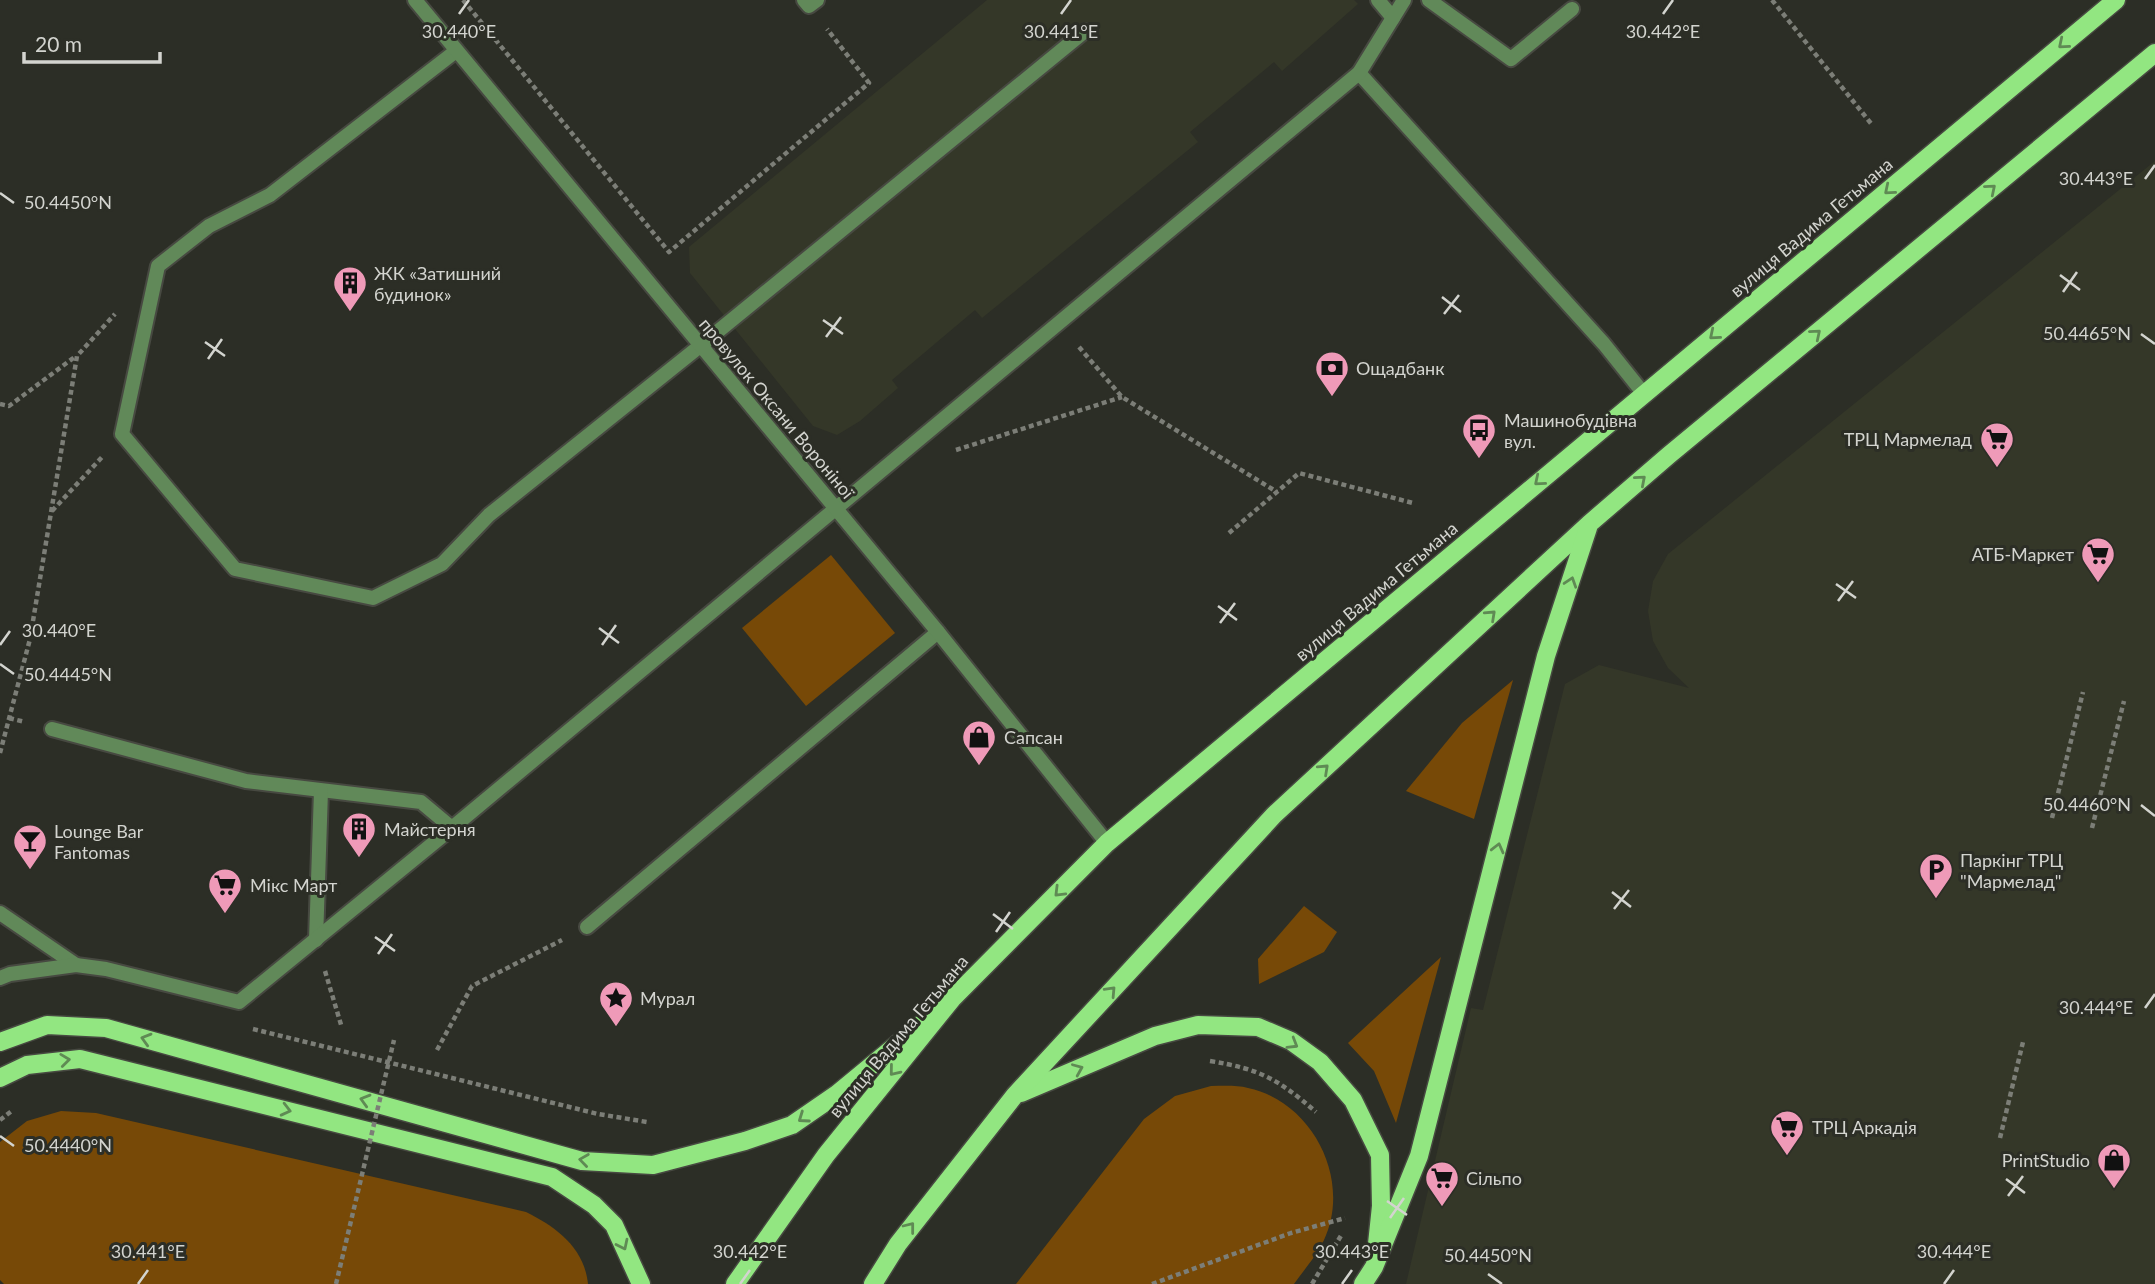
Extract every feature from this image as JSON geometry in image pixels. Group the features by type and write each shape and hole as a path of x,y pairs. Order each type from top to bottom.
{"main road":[{"name":"вулиця Вадима Гетьмана","path":"735,1284 826,1155 952,999 1107,844 2116,0"},
{"path":"873,1284 898,1244 1015,1095 1274,816 1589,524 2155,53"},
{"path":"1363,1284 1374,1267 1419,1156 1546,656 1589,524"},
{"path":"0,1042 47,1026 106,1028 582,1161 653,1165 745,1141 792,1125 837,1094 952,999"},
{"path":"1015,1095 1155,1036 1198,1025 1258,1027 1291,1041 1320,1062 1353,1100 1380,1155 1381,1206 1374,1267"},
{"path":"0,1078 27,1065 80,1059 552,1177 593,1205 614,1225 641,1284"}],"street":[{"name":"провулок Оксани Вороніної","path":"415,0 938,632 1107,844"},
{"path":"1378,0 1393,18"},
{"path":"0,978 10,974 76,965 106,969 239,1002 453,828 1359,73 1404,0"},
{"path":"1429,0 1511,59 1572,9"},
{"path":"456,51 270,195 209,226 158,266 122,434 235,569 373,598 442,564 489,515 1085,32"},
{"path":"1359,73 1604,344 1644,394"},
{"path":"587,927 938,632"},
{"path":"52,729 246,781 421,802 453,828"},
{"path":"316,940 321,791"},
{"path":"0,912 76,965"}],"path":[{"path":"463,0 669,252 869,83 810,2"},
{"path":"1772,0 1873,126"},
{"path":"0,404 9,406 77,356 122,306"},
{"path":"1059,323 1122,397 1277,492"},
{"path":"0,752 30,639 77,356"},
{"path":"945,454 1122,397"},
{"path":"51,512 122,434"},
{"path":"1229,533 1299,473 1413,502"},
{"path":"2052,818 2083,692"},
{"path":"2092,828 2124,701"},
{"path":"437,1050 472,986 587,927"},
{"path":"316,940 342,1028"},
{"path":"248,1027 598,1114 647,1122"},
{"path":"336,1284 394,1040"},
{"path":"2000,1138 2023,1042"},
{"path":"1201,1059 1247,1067 1288,1087 1320,1115"},
{"path":"1312,1284 1342,1237 1347,1207"},
{"path":"1152,1284 1291,1233 1345,1218"}],"shaded area":[{"path":"987,0 1354,0 1358,4 1282,71 1274,62 1190,132 1198,142 982,318 975,310 892,380 898,388 860,421 837,435 813,426 690,273 689,247"},
{"path":"2155,161 2155,1284 1406,1284 1471,1008 1483,1010 1565,684 1599,665 1689,688 1668,668 1653,641 1648,611 1653,581 1668,554"},
{"path":"831,555 895,633 806,706 742,628"},
{"path":"1513,680 1474,819 1406,791 1462,723"},
{"path":"1304,906 1337,932 1324,952 1259,984 1258,959"},
{"path":"1441,957 1396,1123 1374,1071 1348,1043"},
{"path":"1211,1086 1244,1087 1271,1096 1291,1109 1308,1126 1321,1147 1329,1169 1333,1193 1331,1217 1321,1246 1294,1284 1016,1284 1144,1119 1175,1096"},
{"path":"61,1111 96,1113 526,1212 548,1224 575,1249 581,1259 588,1284 4,1284 0,1280 0,1142 27,1121"}],"place":[{"name":"ЖК «Затишний будинок»","path":"350,313"},
{"name":"Ощадбанк","path":"1332,398"},
{"name":"Машинобудівна вул.","path":"1479,460"},
{"name":"ТРЦ Мармелад","path":"1997,469"},
{"name":"АТБ-Маркет","path":"2098,584"},
{"name":"Сапсан","path":"979,767"},
{"name":"Майстерня","path":"359,859"},
{"name":"Lounge Bar Fantomas","path":"30,871"},
{"name":"Паркінг ТРЦ \"Мармелад\"","path":"1936,900"},
{"name":"Мікс Март","path":"225,915"},
{"name":"Мурал","path":"616,1028"},
{"name":"ТРЦ Аркадія","path":"1787,1157"},
{"name":"PrintStudio","path":"2114,1190"},
{"name":"Сільпо","path":"1442,1208"}]}
